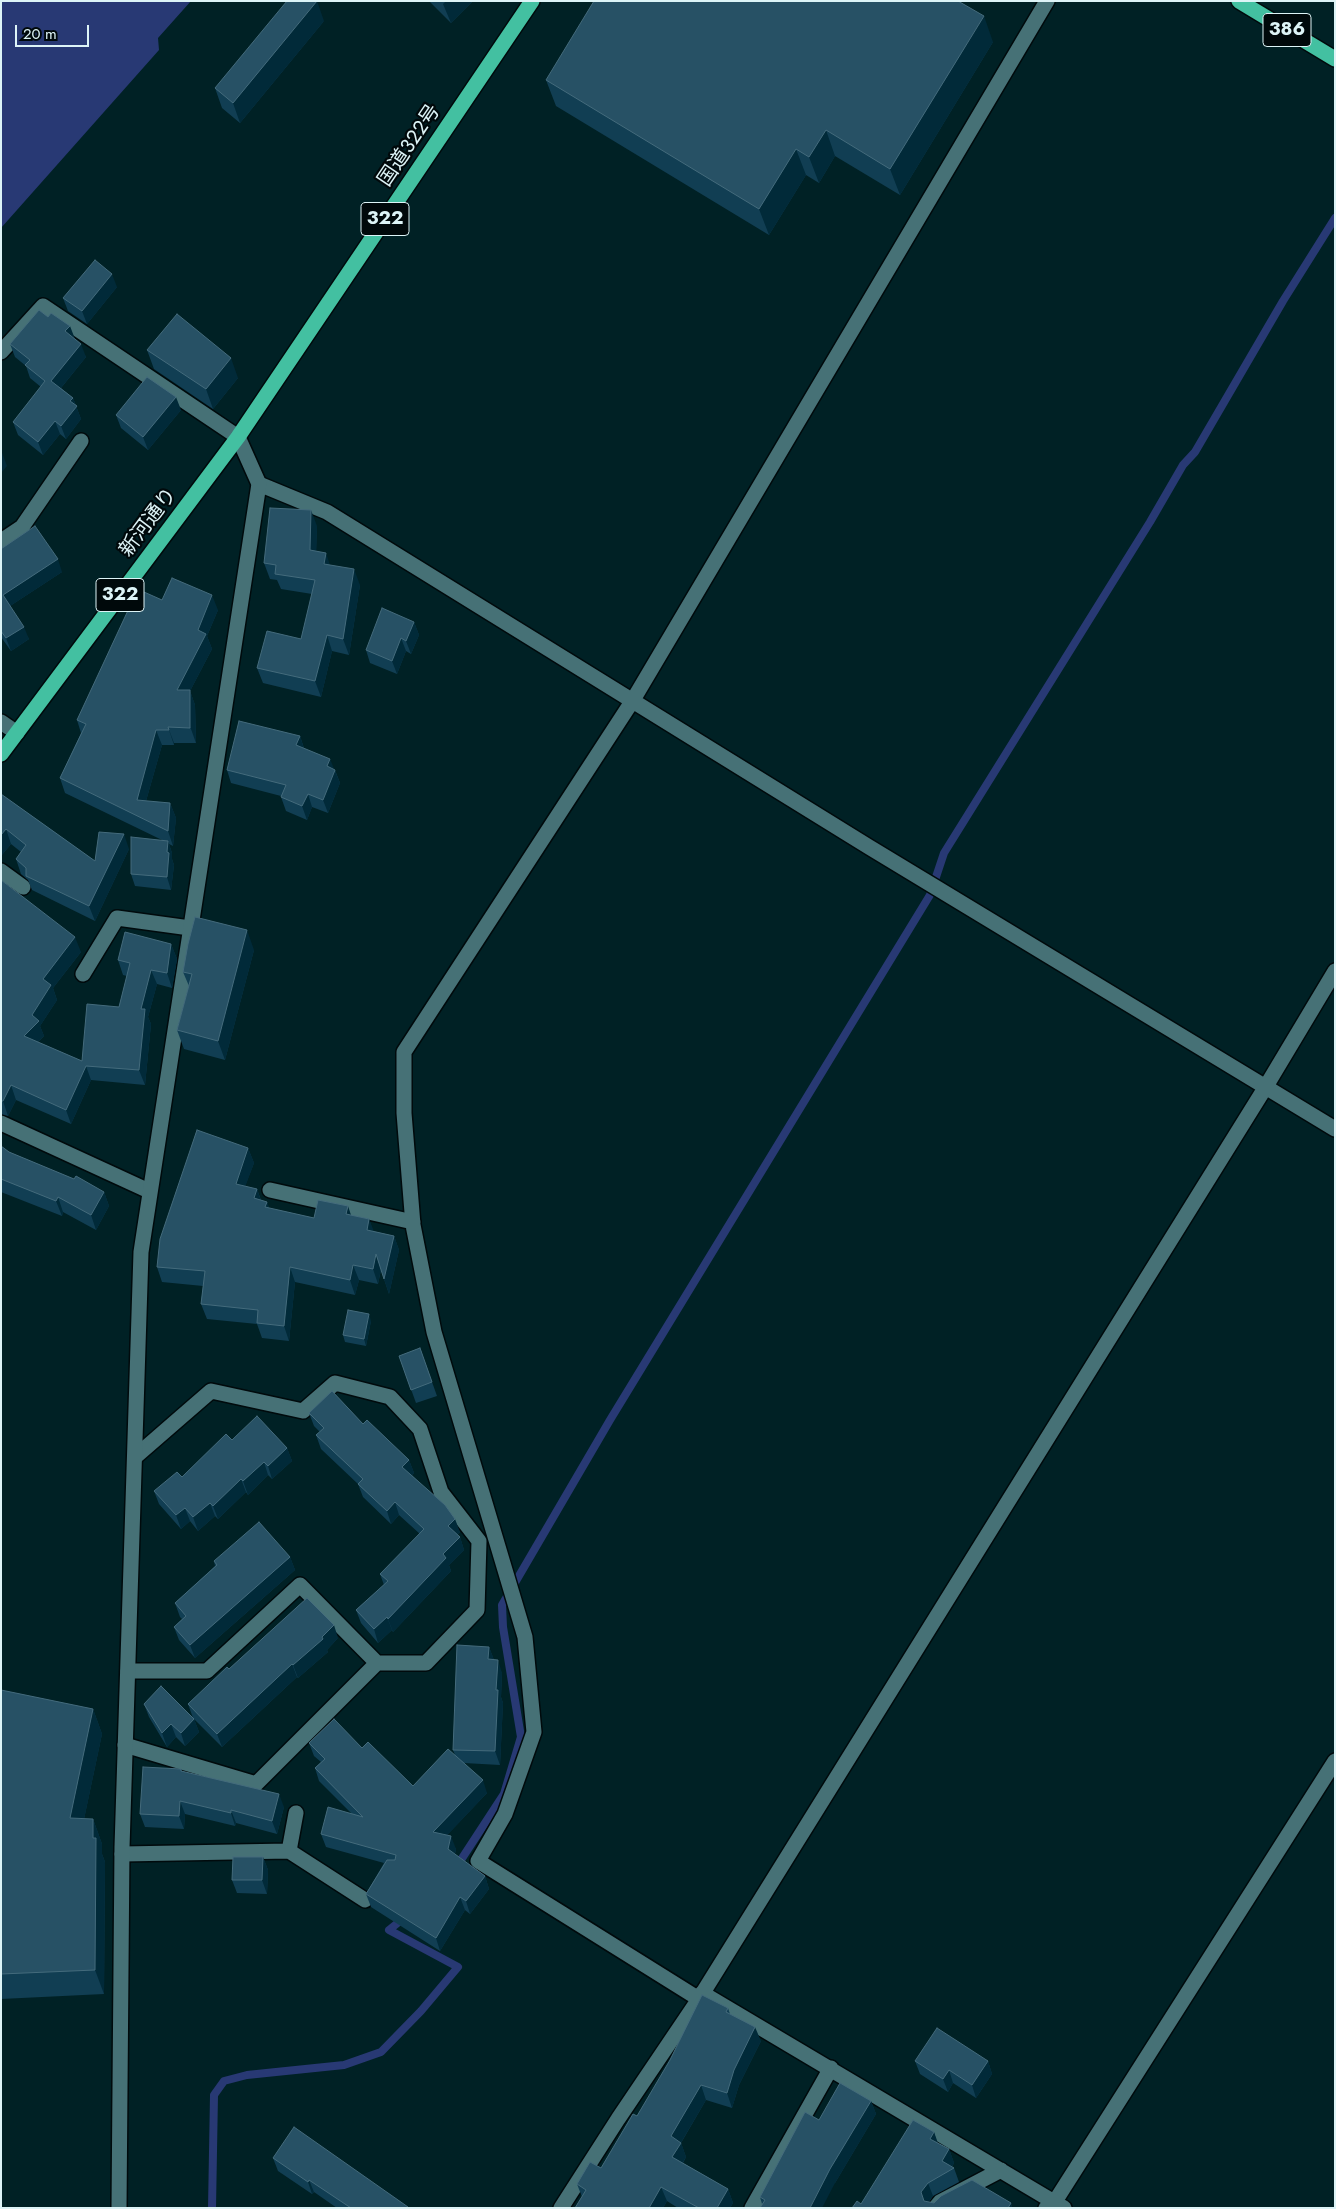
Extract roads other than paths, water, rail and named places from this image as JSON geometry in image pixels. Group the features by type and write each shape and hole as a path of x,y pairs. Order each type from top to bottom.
{"highway":[{"name":"国道322号","path":"238,437 532,1"},
{"name":"386","path":"1239,1 1335,59"},
{"name":"新河通り","path":"1,754 238,437"}],"street":[{"path":"1047,1 633,700 404,1052 404,1113 413,1222 434,1332 525,1636 534,1732 505,1814 478,1861 701,1996 831,2068 1001,2170 1055,2206 1335,1761"},
{"path":"1,352 43,306 238,437 259,484 141,1252 122,1854 119,2208"},
{"path":"1,541 22,527 81,441"},
{"path":"259,484 327,512 869,847 1335,1130"},
{"path":"1,722 17,733"},
{"path":"1,871 23,887"},
{"path":"83,974 117,918 190,928"},
{"path":"561,2208 701,1996 1265,1088 1335,971"},
{"path":"1,1123 150,1191"},
{"path":"270,1190 413,1222"},
{"path":"128,1670 207,1671 300,1585 377,1663 426,1664 478,1610 479,1541 441,1492 420,1429 390,1397 334,1383 303,1411 210,1391 134,1457"},
{"path":"125,1745 256,1784 377,1663"},
{"path":"289,1851 296,1813"},
{"path":"122,1854 289,1851 365,1900"},
{"path":"752,2208 831,2068"},
{"path":"935,2208 940,2202 1001,2170"}],"water":[{"path":"1,1 191,1 158,38 159,50 1,228"}],"waterway":[{"path":"457,1866 504,1794 521,1737 503,1627 502,1605 610,1420 930,895 944,853 1150,522 1183,465 1195,452 1283,301 1335,218"},
{"path":"212,2208 214,2095 224,2081 247,2075 344,2065 381,2052 421,2011 458,1967 389,1930 405,1917"}]}
